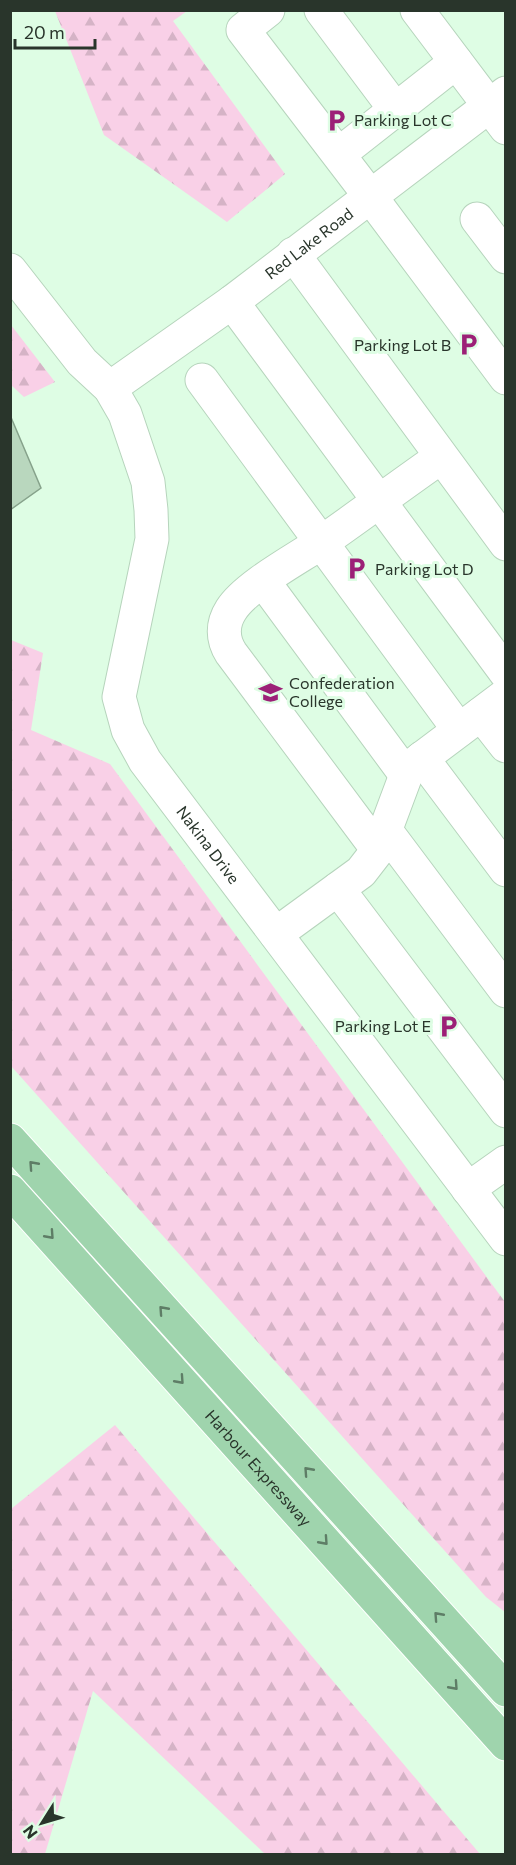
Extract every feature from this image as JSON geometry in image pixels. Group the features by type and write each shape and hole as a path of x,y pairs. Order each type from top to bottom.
{"main road":[{"path":"10,1140 506,1690"},
{"name":"Harbour Expressway","path":"10,1191 506,1744"}],"street":[{"path":"268,10 243,30 339,154 506,378"},
{"path":"321,10 395,109"},
{"path":"417,10 456,63 500,109"},
{"path":"339,154 456,63"},
{"name":"Red Lake Road","path":"110,388 232,302 370,196 500,109"},
{"path":"477,219 506,257"},
{"path":"293,254 506,544"},
{"name":"Nakina Drive","path":"10,270 82,363 110,388 125,414 148,482 152,539 119,697 128,730 145,761 506,1239"},
{"path":"232,302 506,673"},
{"path":"202,380 322,542 482,713 506,746"},
{"path":"441,457 245,594 226,619 224,637 226,645 382,841 506,991"},
{"path":"263,581 414,766 506,870"},
{"path":"276,934 361,872 382,841 414,766 482,713"},
{"path":"338,889 506,1111"},
{"path":"468,1189 506,1162"}],"green space":[{"path":"55,11 187,11 173,21 285,174 227,222 104,135"},
{"path":"11,325 55,382 24,397 11,385"},
{"path":"11,640 43,653 31,730 110,764 505,1302 505,1612 486,1597 11,1066"},
{"path":"115,1425 480,1854 265,1854 93,1691 45,1854 11,1854 11,1509"}],"building":[{"path":"10,415 41,488 10,510"}],"place":[{"name":"Parking Lot C","path":"336,120"},
{"name":"Parking Lot B","path":"469,345"},
{"name":"Parking Lot D","path":"357,569"},
{"name":"Confederation College","path":"271,692"},
{"name":"Parking Lot E","path":"449,1026"}]}
